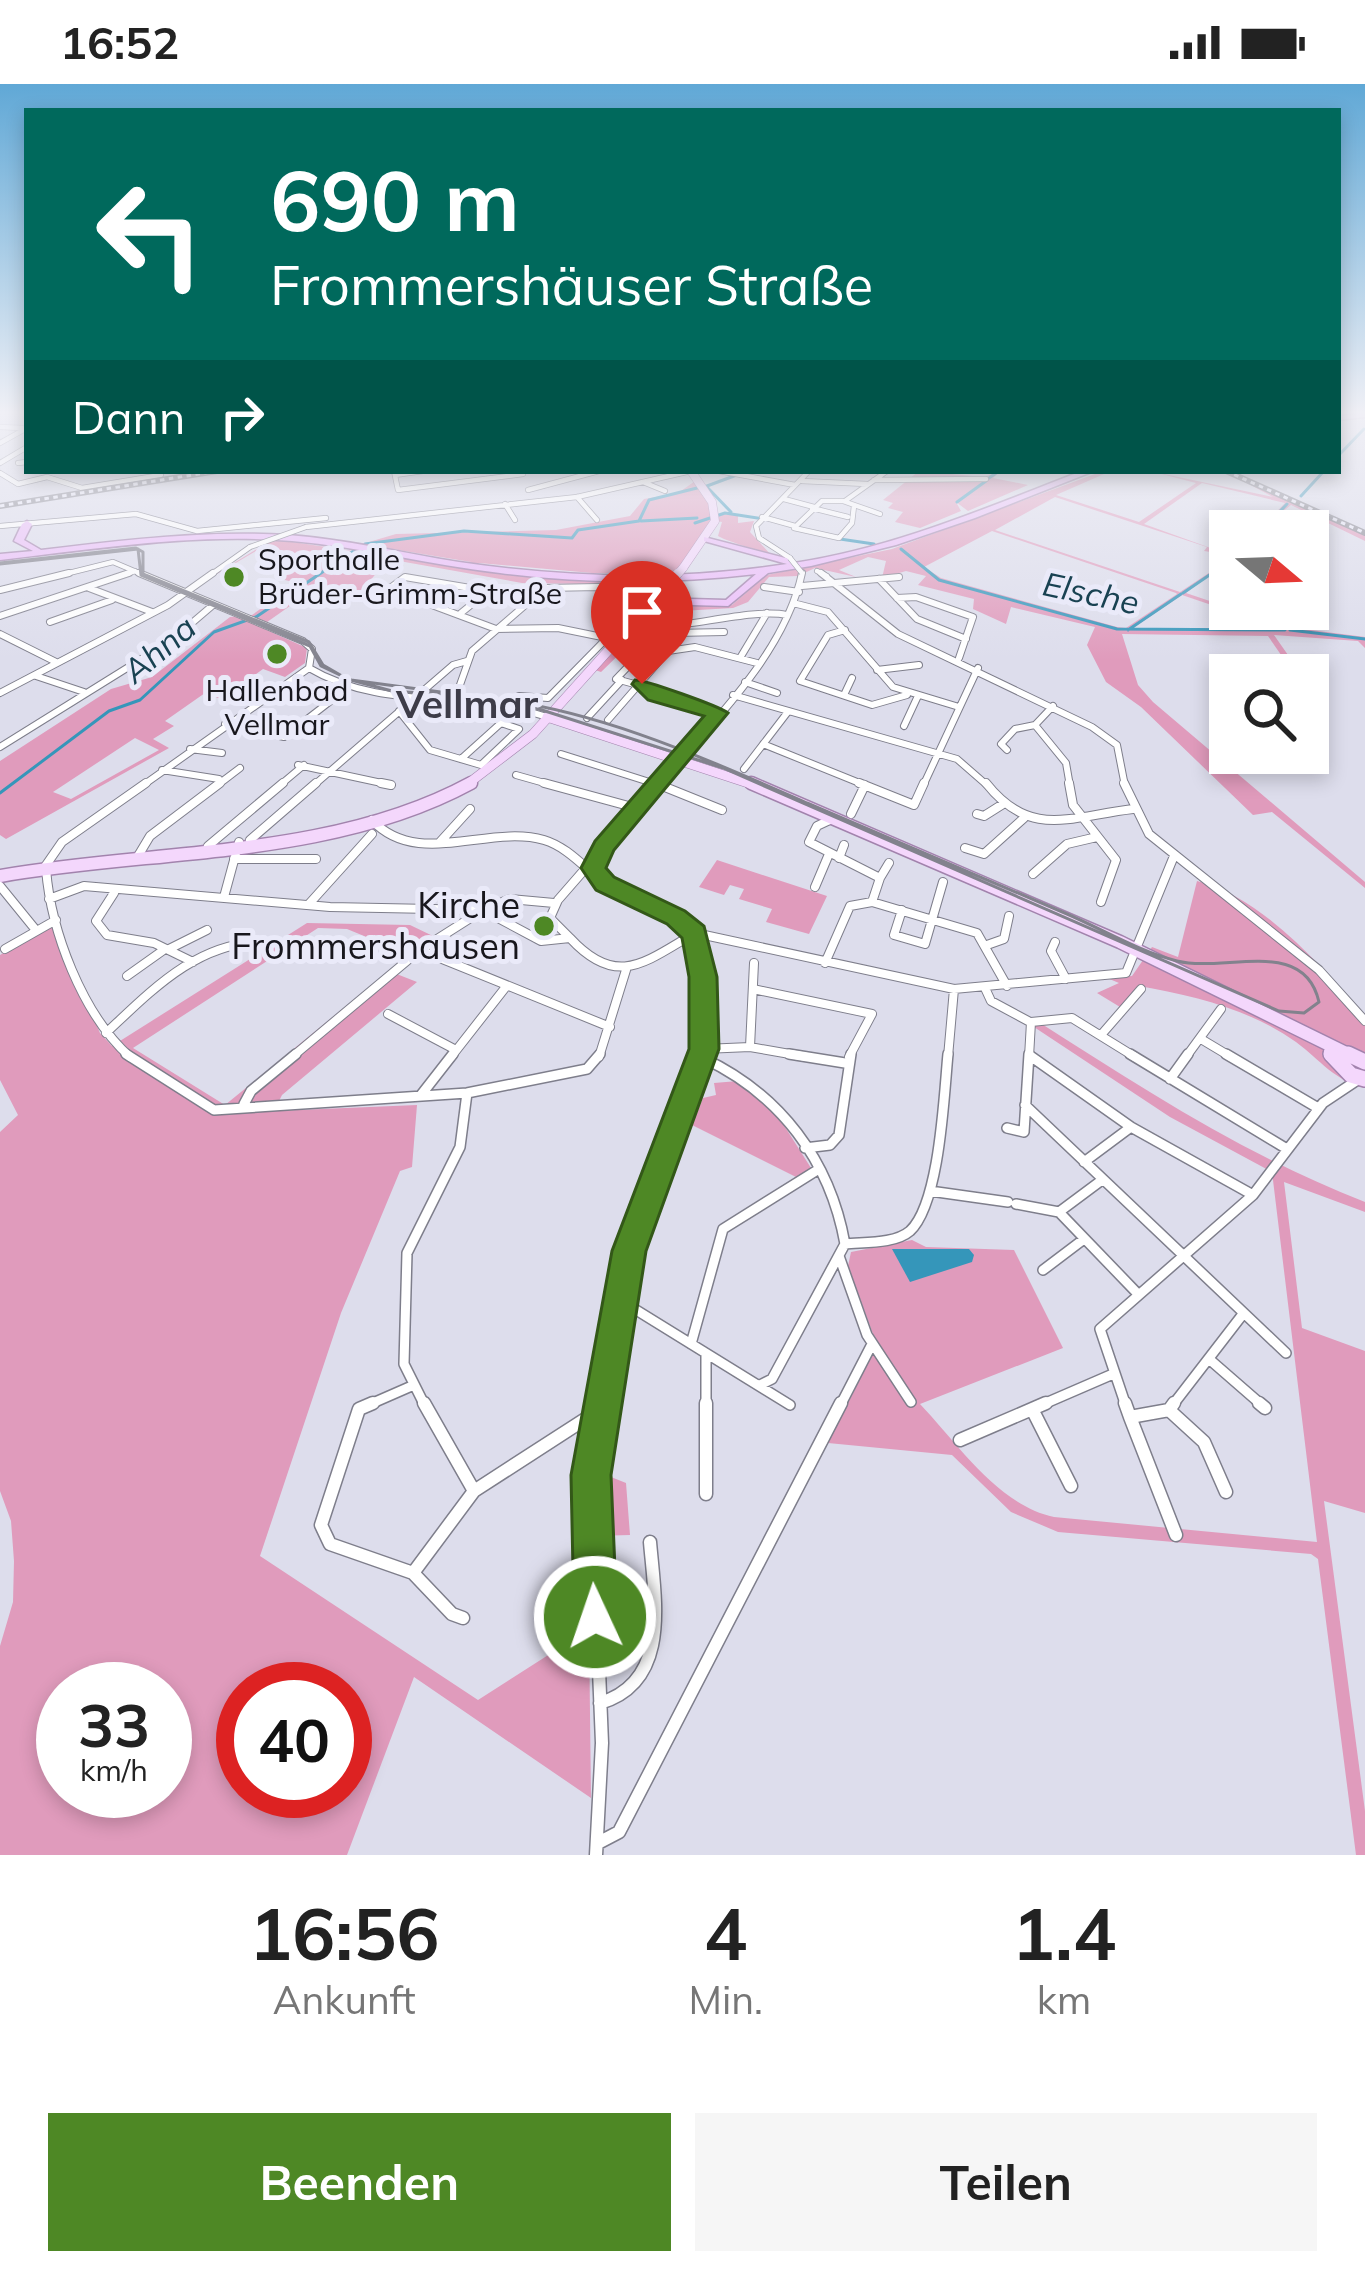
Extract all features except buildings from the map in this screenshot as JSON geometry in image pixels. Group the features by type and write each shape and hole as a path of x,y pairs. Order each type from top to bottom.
{"highway":[{"path":"0,555 230,535 300,536 572,574 739,570 797,564 917,534 1019,495"},
{"path":"0,555 230,535 319,542 516,572 704,576 768,571 895,545 1028,495"},
{"path":"15,526 20,543 46,550"},
{"path":"0,555 15,526"},
{"path":"711,543 797,564"},
{"path":"739,570 754,561 748,550"},
{"path":"652,602 721,604 741,593 749,579 768,571"},
{"path":"704,576 733,582 741,593"}],"main road":[{"path":"0,873 372,827 464,789 540,724 711,543 715,518 706,495"},
{"path":"556,706 565,722"},
{"path":"540,724 565,722 674,758 832,819 1139,951 1326,1048 1364,1079"}],"street":[{"path":"529,495 530,501"},
{"path":"0,693 154,613 250,548 306,527 583,495"},
{"path":"786,495 761,518 754,532 797,564 800,589 793,603 745,682 674,758 593,868 554,903 550,918 596,967 626,970 692,935 954,989 1126,973 1139,951 1161,874 1174,856"},
{"path":"794,527 813,507 852,495"},
{"path":"577,496 597,520"},
{"path":"761,518 839,538 851,523 848,517 782,498"},
{"path":"843,501 880,514"},
{"path":"505,504 515,520"},
{"path":"848,517 854,506"},
{"path":"15,526 136,514 197,532 370,513 376,519"},
{"path":"332,525 376,519"},
{"path":"0,590 98,562 136,571 308,644 309,668"},
{"path":"0,616 136,571"},
{"path":"817,571 841,580 895,633 959,658 1117,745 1133,809 1149,834 1319,970 1365,1021"},
{"path":"461,613 488,591 404,577 389,589 496,629 558,628 607,638"},
{"path":"764,586 800,589 841,580 899,577"},
{"path":"879,579 917,619 966,639"},
{"path":"431,603 455,586"},
{"path":"89,588 154,613"},
{"path":"456,696 467,661 545,588 607,588 628,593 636,606 548,698 519,696 506,704"},
{"path":"898,598 916,597 973,617 959,658"},
{"path":"50,622 114,599"},
{"path":"793,603 828,612 876,670 908,694 959,707"},
{"path":"0,747 172,640 214,604"},
{"path":"718,713 616,679 667,626 724,623 767,611 786,614"},
{"path":"740,658 767,611"},
{"path":"722,654 724,623"},
{"path":"846,630 828,635 800,681 883,706 908,694"},
{"path":"675,633 724,632"},
{"path":"0,634 57,662"},
{"path":"608,720 658,659 681,647 758,663"},
{"path":"638,654 658,659"},
{"path":"224,897 234,859 245,841 454,665 467,661"},
{"path":"876,670 919,665"},
{"path":"309,668 350,686 456,696 531,712 556,706"},
{"path":"309,668 62,842 45,868 56,920 106,1033 134,1060 214,1110 244,1104 256,1109 467,1093 596,1066 626,970"},
{"path":"763,744 914,805 978,668"},
{"path":"34,675 86,693"},
{"path":"844,695 852,677"},
{"path":"587,718 622,680"},
{"path":"745,682 777,693"},
{"path":"224,724 284,736 350,686"},
{"path":"934,701 938,692"},
{"path":"733,695 975,767 1003,804 1024,818 1045,822 1133,809"},
{"path":"606,698 623,703"},
{"path":"904,726 917,698"},
{"path":"1007,750 1001,744 1004,736 1035,725 1053,706"},
{"path":"399,711 430,750 481,765 519,728 501,722 461,759"},
{"path":"531,712 540,724"},
{"path":"744,769 787,713"},
{"path":"1035,725 1066,763 1073,806 1116,860 1101,902"},
{"path":"190,749 222,753"},
{"path":"561,754 656,783 722,810"},
{"path":"208,846 301,765 391,784"},
{"path":"138,856 150,836 221,780 161,770"},
{"path":"516,775 636,808"},
{"path":"851,814 866,785"},
{"path":"977,814 985,817 1003,804"},
{"path":"440,843 470,809"},
{"path":"965,848 984,854 1024,818"},
{"path":"832,819 818,826 809,842 880,878"},
{"path":"309,904 372,827 387,835 440,843 538,838 580,866 593,868 605,884 676,917 692,935 703,977 704,1053 640,1216 600,1416 590,1507 600,1703 597,1849"},
{"path":"1033,874 1067,844 1097,837"},
{"path":"815,887 844,844"},
{"path":"234,859 316,859"},
{"path":"872,902 889,863"},
{"path":"902,910 894,935 925,944 943,882"},
{"path":"0,886 34,929"},
{"path":"49,898 83,886 309,904 483,910 541,940 570,938"},
{"path":"115,892 96,921 107,934 168,949 194,962"},
{"path":"244,1104 251,1091 420,950 509,899 554,903"},
{"path":"826,963 850,906 872,902 977,934 1007,986"},
{"path":"987,945 1004,939 1009,916"},
{"path":"5,950 56,920"},
{"path":"128,976 182,938 207,931"},
{"path":"106,1033 194,962 236,943 265,942"},
{"path":"1055,942 1051,951 1066,979"},
{"path":"420,950 610,1028"},
{"path":"750,1047 754,963"},
{"path":"419,1097 505,988"},
{"path":"985,988 991,1001 1030,1022 1065,1016 1101,1035 1287,1149"},
{"path":"753,989 872,1014 846,1063 838,1135 830,1144 805,1148"},
{"path":"760,1385 772,1379 842,1250 908,1234 930,1192 954,989"},
{"path":"1101,1035 1141,989"},
{"path":"1170,1079 1221,1010"},
{"path":"388,1014 456,1050"},
{"path":"1007,1128 1024,1132 1030,1022"},
{"path":"1201,1039 1318,1108"},
{"path":"704,1053 750,1047 846,1063"},
{"path":"704,1053 759,1085 819,1169 836,1200 842,1250 872,1344 911,1402"},
{"path":"1028,1055 1131,1127 1252,1196"},
{"path":"1176,1535 1100,1329 1276,1171 1287,1149 1352,1065"},
{"path":"467,1093 460,1147 407,1253 404,1364 466,1485 474,1491"},
{"path":"1025,1106 1286,1353"},
{"path":"1084,1162 1131,1127"},
{"path":"691,1344 723,1229 819,1169"},
{"path":"1059,1213 1102,1180"},
{"path":"930,1192 1059,1213 1137,1293"},
{"path":"1043,1270 1084,1239"},
{"path":"620,1300 790,1405"},
{"path":"1130,1417 1169,1410 1243,1314"},
{"path":"597,1849 619,1832 872,1344"},
{"path":"706,1354 706,1494"},
{"path":"1209,1359 1264,1408"},
{"path":"960,1440 1113,1374"},
{"path":"414,1385 359,1409 321,1525 329,1544 413,1573 452,1614 464,1618"},
{"path":"1032,1409 1071,1486"},
{"path":"1169,1410 1204,1442 1226,1492"},
{"path":"413,1573 474,1491 590,1416 600,1416"},
{"path":"600,1703 634,1693 647,1674 654,1613 650,1542"}],"shaded area":[{"path":"706,495 715,514 738,515 738,523 754,521 750,532 772,556 718,536 722,522 716,521 679,573 592,573 479,563 474,569 543,578 664,582 644,604 656,585 522,583 388,559 355,599 317,587 260,627 307,648 305,663 285,677 263,669 221,699 205,693 165,721 174,726 153,739 169,748 6,839 0,835 0,761 111,689 152,677 230,617 252,615 297,583 281,579 310,554 256,551 193,588 273,539 466,568 471,562 362,544 396,534 556,530 630,516 644,499","holes":["135,738 159,750 71,799 53,792"]},
{"path":"890,495 1006,495 968,511 956,502 961,511 920,528 895,522 903,512 888,508 893,503 883,500"},
{"path":"1039,495 1057,495 1139,522 1186,495 1144,524 1209,547 1209,552 1204,551 1207,547 1055,497 995,530 1180,592 1209,573 1186,593 1209,604 1182,595 1133,628 1310,630 1365,637 1365,648 1358,641 1274,635 1287,654 1280,654 1268,636 1122,634 1138,685 1209,750 1209,773 1141,707 1106,682 1087,645 1095,627 1011,607 1006,624 973,609 974,599 918,585 926,576 906,571 882,578 886,561 868,557 839,570 856,577 815,568 798,576 769,577 748,602 733,608 663,612 601,672 595,670 661,607 732,605 767,575 892,549","holes":["992,531 1177,594 1126,628 941,578 924,567"]},
{"path":"1250,495 1276,495 1310,510 1291,505 1278,510 1285,503"},
{"path":"1329,519 1365,535 1365,541 1329,523"},
{"path":"1210,774 1238,774 1365,882 1365,888 1272,812 1253,815"},
{"path":"717,860 827,896 809,934 766,922 772,909 739,899 744,889 730,885 724,895 699,887"},
{"path":"1197,881 1221,889 1267,918 1310,955 1365,1015 1365,1088 1336,1075 1278,1031 1221,1005 1139,986 1120,1007 1097,993 1119,983 1107,978 1132,976 1152,947 1178,957"},
{"path":"307,923 410,925 435,937 408,954 347,929 318,928 133,1048 225,1105 389,971 417,982 282,1095 274,1111 417,1105 412,1167 400,1171 341,1313 260,1556 478,1700 589,1629 591,1798 414,1677 372,1789 372,1662 216,1662 216,1818 361,1818 347,1855 0,1855 0,1646 13,1602 14,1561 11,1521 0,1491 0,1132 18,1115 0,1080 0,955 52,924 100,1033 112,1046"},
{"path":"1034,1019 1235,1141 1365,1202 1365,1212 1284,1182 1302,1328 1365,1351 1365,1513 1324,1501 1365,1811 1365,1855 1356,1855 1318,1559 1311,1554 1058,1532 1011,1512 952,1455 828,1443 877,1345 848,1266 851,1252 912,1240 926,1247 1014,1250 1063,1348 920,1404 980,1471 1015,1500 1054,1517 1317,1542 1272,1172 1170,1117 1034,1027"},
{"path":"738,1081 780,1119 811,1168 798,1178 692,1125 703,1098 716,1095 714,1083"},
{"path":"599,1443 604,1443 606,1475 626,1483 630,1535 595,1536"}],"water":[{"path":"892,1249 969,1249 974,1255 972,1262 910,1282"}],"waterway":[{"path":"365,544 464,531 572,538 578,530 639,521 649,500 670,495"},
{"name":"Elsche","path":"714,495 731,512"},
{"path":"957,502 967,495"},
{"path":"1281,510 1287,504"},
{"name":"Elsche","path":"695,523 725,513 764,519"},
{"name":"Elsche","path":"641,521 697,518"},
{"name":"Elsche","path":"840,539 874,544"},
{"name":"Elsche","path":"901,549 939,580 1129,629"},
{"name":"Ahna","path":"0,793 109,711 140,700 214,632 256,617 355,550"},
{"path":"1183,593 1209,575"},
{"path":"1129,629 1181,594"},
{"name":"Elsche","path":"1129,629 1209,630"},
{"name":"Elsche","path":"1290,630 1365,639"}],"tram line":[{"path":"0,563 138,549"},
{"path":"0,564 138,549"},
{"path":"138,549 143,552 143,574 309,642 323,665 342,676 321,666 310,646 141,575 138,549"},
{"path":"345,678 351,680"},
{"path":"351,680 478,697"},
{"path":"351,680 392,691 478,697"},
{"path":"478,697 521,703 563,711 688,752 1163,957 1196,963 1260,961 1297,969 1311,982 1319,1002 1304,1013 1279,1011 723,768 520,703 478,697"}],"railway":[{"path":"0,506 70,495"},
{"path":"1279,495 1365,533"}],"place":[{"name":"Sporthalle Brüder-Grimm-Straße","path":"234,577"},
{"name":"Hallenbad Vellmar","path":"277,654"},
{"name":"Kirche Frommershausen","path":"544,926"}],"district":[{"name":"Vellmar","path":"467,704"}],"route":[{"path":"595,1617 591,1475 629,1251 704,1058 703,977 695,933 676,917 605,884 593,868 604,847 718,713 656,696 642,684"}]}
